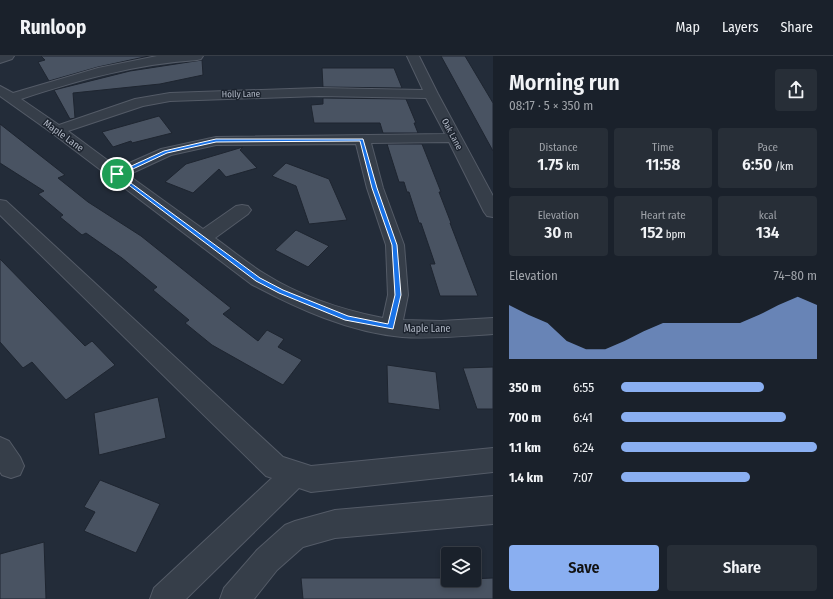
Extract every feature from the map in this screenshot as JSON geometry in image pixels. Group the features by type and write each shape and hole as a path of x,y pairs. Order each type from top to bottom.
{"street":[{"path":"0,59 8,56"},
{"path":"6,94 52,84 111,68 176,57 197,56"},
{"name":"Oak Lane","path":"413,56 431,94 493,212"},
{"name":"Holly Lane","path":"57,130 140,102 170,97 319,92 431,94"},
{"name":"Maple Lane","path":"6,94 258,279 281,292 347,319 391,327 434,329 493,326"},
{"path":"117,174 166,152 216,141 454,138"},
{"path":"362,140 375,188 395,245 398,295 391,327"},
{"path":"0,205 275,466 311,479 493,460"},
{"path":"203,238 242,210"},
{"path":"165,599 295,474"},
{"path":"244,593 267,560 295,535 335,524 493,510"}],"building":[{"path":"41,56 149,56 98,67 49,81 38,62 45,60"},
{"path":"441,56 465,56 493,103 493,151"},
{"path":"202,60 203,75 160,84 73,93 75,118 70,119 54,90 130,71"},
{"path":"322,68 394,68 402,88 323,87"},
{"path":"323,98 406,99 416,123 414,123 418,133 383,133 380,123 314,123 311,105 323,104"},
{"path":"159,116 172,133 132,143 131,141 113,147 102,132"},
{"path":"0,124 65,175 58,178 88,202 141,236 231,308 223,314 258,341 267,330 284,339 278,347 302,360 283,385 212,345 185,323 189,320 153,290 157,287 122,258 86,233 82,235 60,217 63,215 38,194 44,191 0,163"},
{"path":"387,144 422,144 441,192 439,192 478,296 440,296 430,264 435,264 421,223 419,223 409,192 407,192 404,182 399,182"},
{"path":"243,147 240,150 257,168 226,177 219,169 193,193 165,182 186,164"},
{"path":"286,163 329,179 347,220 309,224 296,186 272,176"},
{"path":"296,230 329,246 308,267 275,250"},
{"path":"0,259 85,346 92,341 115,365 66,400 32,362 23,368 0,342"},
{"path":"387,365 436,372 440,410 388,403"},
{"path":"493,367 493,409 477,409 463,368"},
{"path":"158,397 166,438 99,455 94,413"},
{"path":"100,480 160,504 136,553 84,531 95,512 84,507"},
{"path":"44,542 46,599 0,599 0,554"},
{"path":"301,578 441,578 441,587 481,587 481,579 493,578 493,599 303,599"}],"route":[{"path":"362,140 375,188 395,245 398,295 391,327 347,319 281,292 258,279 117,174 166,152 216,141 362,140"}]}
